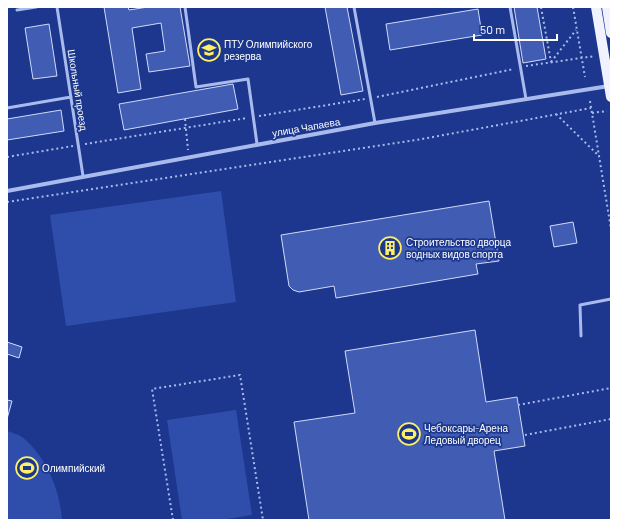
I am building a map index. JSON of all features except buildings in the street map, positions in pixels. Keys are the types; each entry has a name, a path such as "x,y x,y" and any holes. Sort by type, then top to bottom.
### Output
{"main road":[{"path":"596,7 608,27"},
{"path":"607,7 611,97"}],"street":[{"name":"улица Чапаева","path":"7,191 376,122 610,86"}],"lane":[{"path":"18,10 36,7"},
{"name":"Школьный проезд","path":"57,7 83,176"},
{"path":"185,7 196,87 248,79 257,144"},
{"path":"354,7 376,122"},
{"path":"510,7 526,99"},
{"path":"7,108 71,97"},
{"path":"581,336 580,305 611,299"}],"path":[{"path":"541,7 550,62"},
{"path":"573,7 585,77"},
{"path":"550,62 576,29"},
{"path":"7,157 371,98 521,67 598,56"},
{"path":"590,101 611,229"},
{"path":"7,202 422,139 591,108"},
{"path":"592,113 607,111"},
{"path":"556,114 599,156"},
{"path":"185,120 189,156"},
{"path":"173,520 152,389 240,375 263,520"},
{"path":"518,405 611,388"},
{"path":"525,435 611,419"}],"shaded area":[{"path":"221,191 236,302 66,326 50,215"},
{"path":"236,410 252,515 221,520 182,520 167,420"},
{"name":"Олимпийский","path":"7,431 22,437 31,445 45,464 55,486 61,509 62,520 7,520"}],"place":[{"name":"ПТУ Олимпийского резерва","path":"209,50"},
{"name":"Строительство дворца водных видов спорта","path":"390,248"},
{"name":"Чебоксары-Арена Ледовый дворец","path":"409,434"},
{"name":"Олимпийский","path":"27,468"}]}
